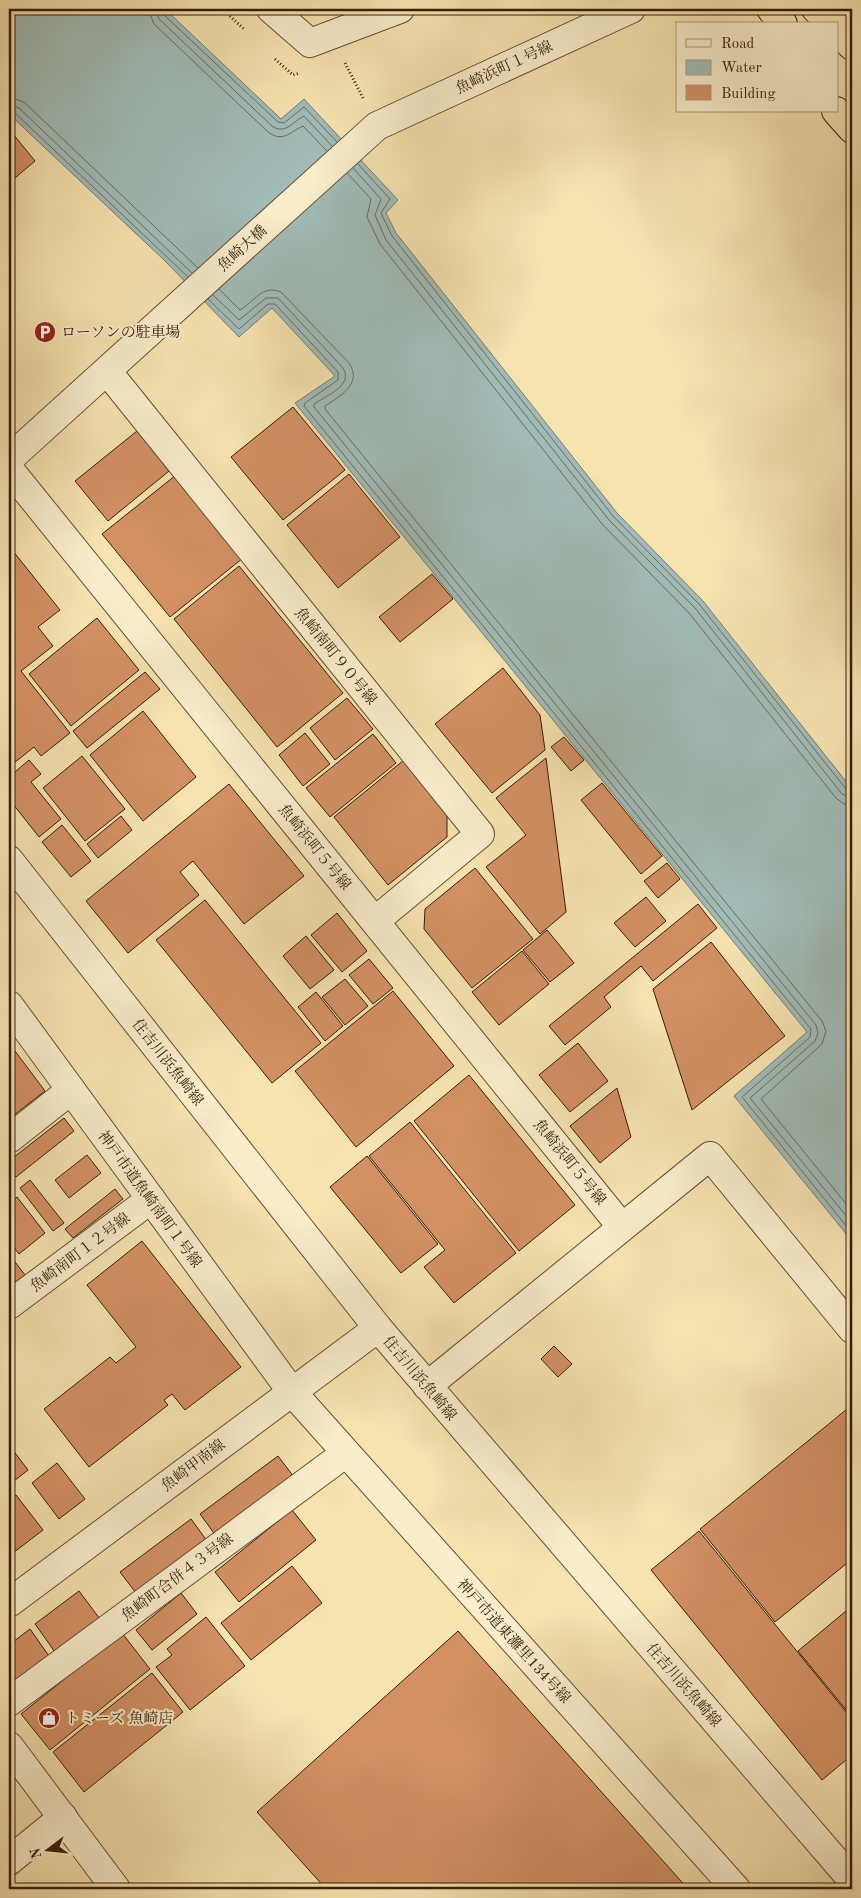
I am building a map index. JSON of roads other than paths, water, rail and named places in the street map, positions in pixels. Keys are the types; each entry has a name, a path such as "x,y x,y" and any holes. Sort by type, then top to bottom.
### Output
{"highway":[{"path":"751,9 761,22"},
{"path":"770,9 781,22"},
{"path":"816,9 828,22"},
{"path":"847,9 852,14"},
{"path":"838,31 852,46"},
{"path":"838,91 852,106"},
{"path":"837,112 852,129"}],"street":[{"path":"271,9 310,43 400,9"},
{"name":"魚崎浜町１号線","path":"377,126 631,9"},
{"name":"魚崎大橋","path":"9,459 377,126"},
{"name":"魚崎南町９０号線","path":"107,371 480,834 375,921"},
{"name":"魚崎浜町５号線","path":"9,469 622,1226"},
{"name":"住吉川浜魚崎線","path":"9,860 378,1328 852,1880"},
{"name":"神戸市道魚崎南町１号線","path":"9,1005 292,1392"},
{"path":"9,1139 71,1090"},
{"path":"427,1386 710,1156 852,1329"},
{"name":"魚崎南町１２号線","path":"9,1305 151,1199"},
{"name":"魚崎甲南線","path":"9,1604 378,1328"},
{"name":"神戸市道東灘里134号線","path":"292,1392 736,1889"},
{"name":"魚崎町合併４３号線","path":"9,1702 346,1453"},
{"path":"9,1746 116,1889"},
{"path":"9,1861 63,1816"}],"water":[{"path":"9,9 165,9 281,119 304,99 398,200 386,213 396,233 617,513 703,601 852,789 852,1241 734,1096 807,1032 295,403 335,376 272,308 239,337 164,260 9,114"}],"place":[{"name":"ローソンの駐車場","path":"45,332"},
{"name":"トミーズ 魚崎店","path":"49,1718"}]}
